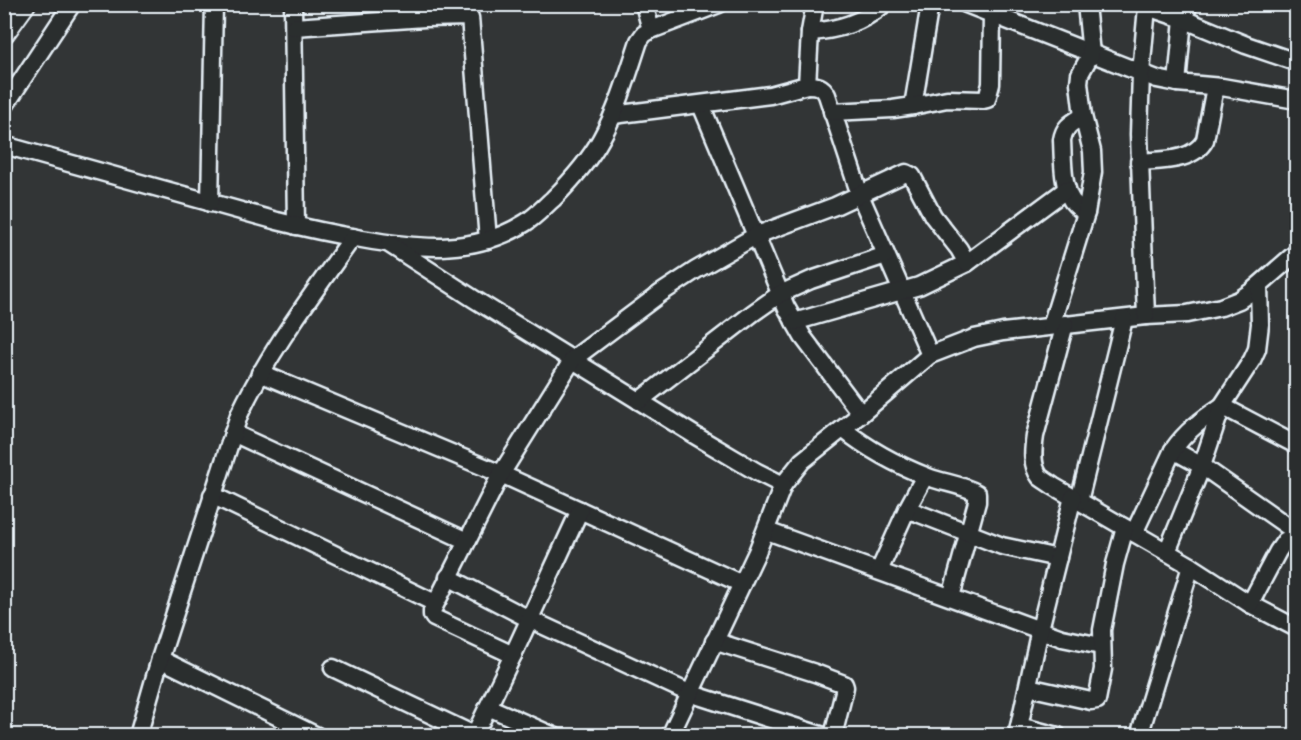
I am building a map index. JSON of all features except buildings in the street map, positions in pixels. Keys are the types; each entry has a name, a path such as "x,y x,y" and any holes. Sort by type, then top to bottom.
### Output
{"main road":[{"path":"4,33 25,4"}],"street":[{"path":"4,107 72,4"},
{"path":"210,203 214,4"},
{"path":"293,4 296,226"},
{"path":"644,4 651,30"},
{"path":"4,145 320,232 389,244 435,248 466,245 505,234 527,222 560,192 587,161 613,116 639,41 644,34 719,4"},
{"path":"807,85 810,32 815,4"},
{"path":"810,32 828,31 853,24 884,4"},
{"path":"913,106 930,4"},
{"path":"966,4 1157,79 1296,100"},
{"path":"1086,4 1091,54 1079,78 1083,117 1091,142 1093,172 1086,213 1058,325 1035,436 1033,449 1036,469 1041,477 1076,499 1251,604 1296,628"},
{"path":"1146,316 1139,162 1143,6 1186,12 1245,45 1296,62"},
{"path":"294,27 425,18 470,11 488,240"},
{"path":"1177,83 1186,12"},
{"path":"832,112 913,106 946,99 987,99 991,84 992,15"},
{"path":"613,116 770,95 807,85 819,86 824,90 860,195 930,356"},
{"path":"1139,162 1175,159 1196,152 1205,140 1215,87"},
{"path":"701,105 780,294 794,322 861,414"},
{"path":"1083,117 1066,127 1062,140 1067,189 1071,200 1086,213"},
{"path":"513,655 434,618 432,611 501,474 573,359 661,293 696,270 757,236 834,207 905,173 912,176 933,216 967,263"},
{"path":"794,322 926,283 967,263 1067,189"},
{"path":"138,735 160,659 239,416 260,373 286,331 353,237"},
{"path":"389,244 696,436 783,485"},
{"path":"669,735 767,531 783,485 802,461 930,356 974,338 1003,332 1146,316 1187,314 1221,307 1239,300 1259,286 1296,254"},
{"path":"639,401 780,294 811,280 886,255"},
{"path":"1167,552 1202,466 1222,406 1257,349 1260,324 1259,286"},
{"path":"1058,735 1018,731 1058,558 1124,319"},
{"path":"260,373 501,474 742,584"},
{"path":"1222,406 1296,445"},
{"path":"1028,687 1096,701 1103,669 1102,630 1115,564 1130,530 1173,450 1189,431 1222,406"},
{"path":"843,429 887,459 926,476 977,493 977,502 951,597"},
{"path":"232,433 467,541"},
{"path":"1173,450 1202,466 1293,535 1251,604"},
{"path":"879,571 907,509 926,476"},
{"path":"212,495 435,603"},
{"path":"907,509 1013,549 1058,558"},
{"path":"333,668 474,735 580,510"},
{"path":"767,531 1062,638 1101,646"},
{"path":"1139,735 1191,566"},
{"path":"448,577 530,619 689,693 824,735"},
{"path":"714,641 844,684 833,735"},
{"path":"160,659 317,735"},
{"path":"488,707 554,735"}]}
